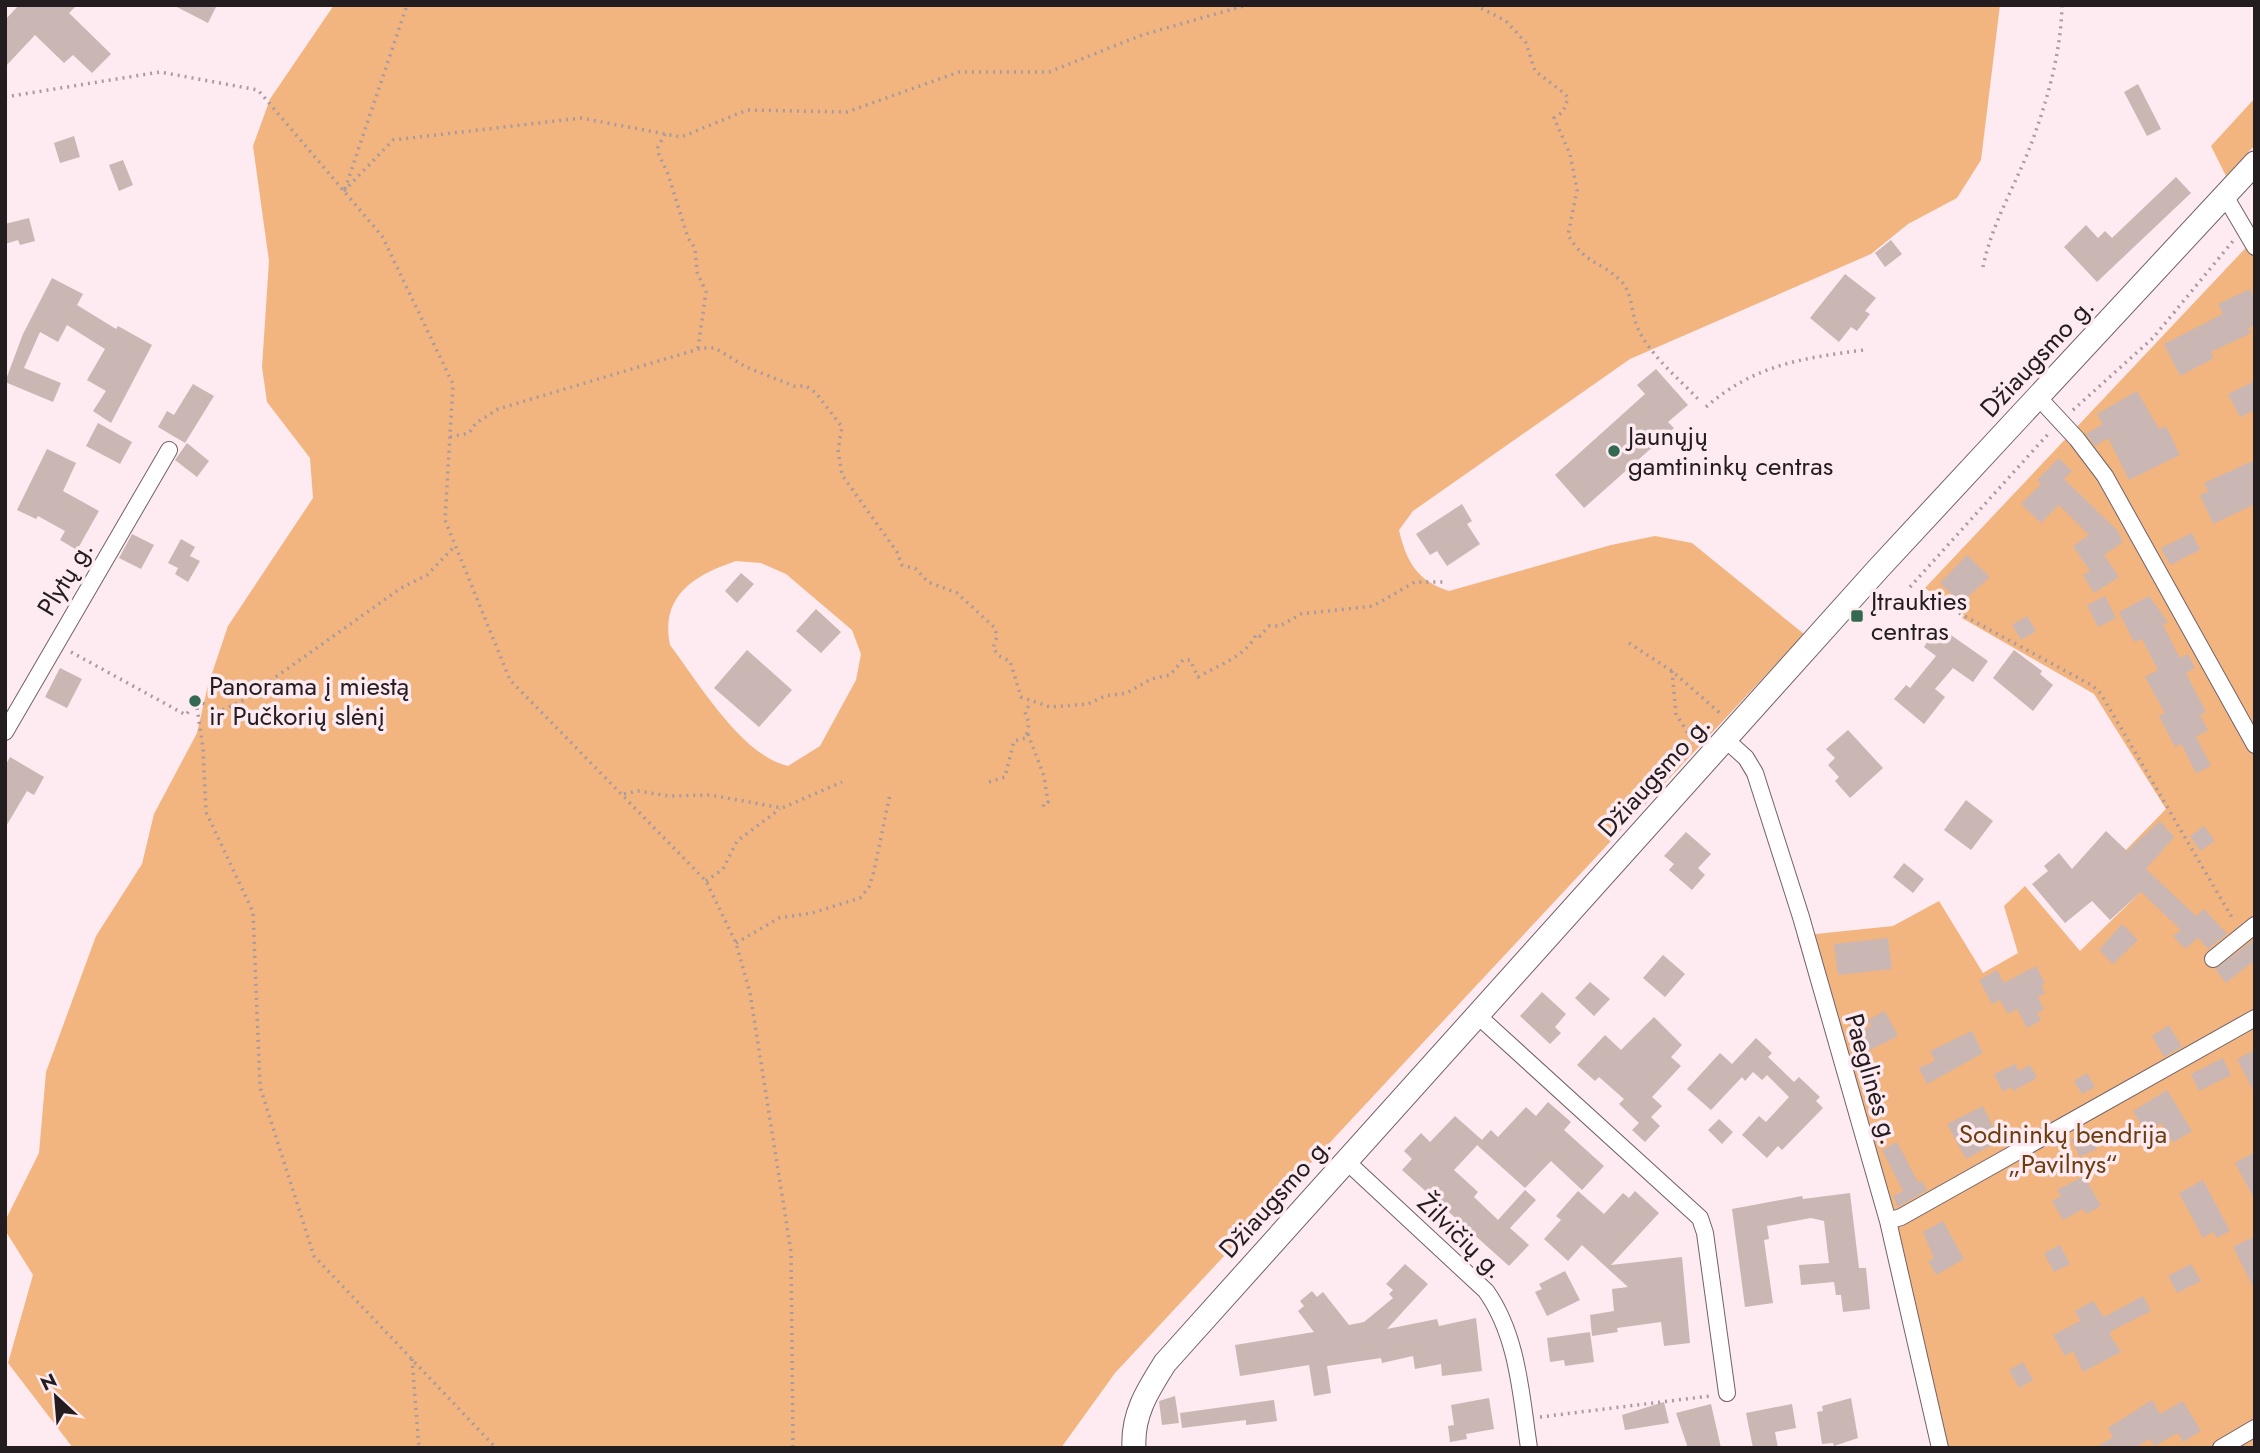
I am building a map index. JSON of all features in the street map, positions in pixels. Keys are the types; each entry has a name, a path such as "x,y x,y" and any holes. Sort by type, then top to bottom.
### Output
{"street":[{"name":"Džiaugsmo g.","path":"1134,1448 1135,1420 1140,1405 1165,1363 1707,758 2255,163"},
{"path":"2225,196 2255,247"},
{"path":"2038,397 2105,476 2255,745"},
{"name":"Plytų g.","path":"5,732 169,450"},
{"name":"Paeglinės g.","path":"1731,732 1755,773 1801,917 1888,1220 1940,1448"},
{"path":"2213,959 2248,930"},
{"path":"1476,1014 1700,1218 1705,1233 1727,1393"},
{"path":"1888,1220 1901,1217 2255,1018"},
{"name":"Žilvičių g.","path":"1345,1160 1492,1298 1506,1325 1513,1352 1529,1448"},
{"path":"2221,1448 2255,1429"}],"path":[{"path":"344,191 407,5"},
{"path":"344,191 393,140 581,118 681,137 747,110 847,112 959,72 1049,72 1142,35 1247,5"},
{"path":"1475,5 1506,21 1526,43 1535,71 1565,94 1567,98 1563,112 1554,118 1570,154 1577,190 1567,235 1580,254 1621,280 1634,309 1637,328 1655,354 1698,399"},
{"path":"1983,267 1996,219 2030,146 2043,107 2058,48 2062,5"},
{"path":"5,97 160,72 258,90 382,236 453,384 445,520 510,680 706,881 736,943 750,993 791,1252 793,1448"},
{"path":"664,134 659,142 659,155 676,195 688,238 695,247 697,272 706,292 698,348"},
{"path":"1910,587 2060,421 2153,338 2244,229"},
{"path":"450,436 469,433 476,424 498,409 698,348 715,348 746,367 794,386 806,386 816,393 842,426 838,450 842,475 897,552 902,565 916,569 928,582 957,593 995,628 997,637 993,648 999,656 1010,661 1021,697 1050,707 1088,704 1105,696 1127,693 1151,679 1170,675 1183,660 1190,660 1198,677 1224,664 1254,640 1256,634 1260,636 1269,626 1280,626 1301,614 1373,607 1415,582 1444,582"},
{"path":"1706,407 1724,391 1769,367 1864,350"},
{"path":"196,701 222,710 242,701 401,588 427,575 455,546"},
{"path":"1959,613 2093,686 2101,694 2248,930"},
{"path":"55,643 186,715 196,701"},
{"path":"1629,643 1672,671 1717,712 1731,732"},
{"path":"1672,671 1676,714 1688,737 1707,758"},
{"path":"196,701 203,748 206,812 253,912 260,1087 314,1256 496,1448"},
{"path":"1031,702 1025,712 1029,723 1028,734 1047,785 1048,802 1044,803 1043,809"},
{"path":"989,782 1005,777 1014,741 1024,740 1028,734"},
{"path":"706,881 723,869 737,841 782,808 842,782"},
{"path":"623,794 638,791 669,796 710,795 782,808"},
{"path":"736,943 779,918 822,911 860,898 869,887 874,871 890,794"},
{"path":"412,1359 419,1448"},
{"path":"1524,1418 1727,1393"}],"green space":[{"path":"334,5 2000,5 1981,160 1957,198 1908,224 1871,254 1630,359 1413,511 1399,530 1405,551 1415,568 1429,582 1449,591 1611,545 1655,536 1692,543 1804,634 1115,1373 1061,1448 73,1448 8,1363 33,1275 5,1230 5,1221 39,1153 46,1072 96,936 142,864 154,814 197,733 208,685 228,626 313,498 310,458 267,402 262,367 269,261 253,146 270,99","holes":["736,561 761,563 786,574 852,630 861,654 856,680 820,746 788,766 754,748 738,733 722,716 670,645 670,613 684,590 707,573"]},
{"path":"2255,98 2255,145 2226,176 2211,146"},
{"name":"Sodininkų bendrija „Pavilnys“","path":"2255,238 2255,1448 1934,1448 1887,1239 1797,936 1893,926 1939,901 1983,973 2018,953 2004,906 2025,886 2080,951 2154,879 2124,852 2166,809 2094,694 1962,618 1964,615 1925,588"}],"building":[{"path":"19,5 77,5 69,13 111,54 92,73 73,55 64,63 35,35 5,67 5,20"},
{"path":"173,5 217,5 208,23"},
{"path":"2138,84 2161,129 2147,136 2124,92"},
{"path":"74,136 80,157 60,163 54,143"},
{"path":"123,160 133,185 119,191 109,165"},
{"path":"2176,177 2191,193 2097,282 2064,247 2086,225 2098,238 2105,231 2112,238"},
{"path":"29,218 35,241 20,245 18,240 5,244 5,224"},
{"path":"1891,240 1902,254 1885,267 1875,253"},
{"path":"1845,274 1876,298 1865,311 1870,314 1857,331 1851,327 1839,342 1810,318"},
{"path":"52,278 83,294 77,305 116,329 118,326 152,345 111,423 93,411 106,391 87,380 105,349 67,325 58,342 40,332 24,368 61,383 53,402 5,382 23,334"},
{"path":"2250,289 2255,300 2255,325 2248,328 2251,333 2211,352 2214,358 2180,376 2164,344 2223,314 2218,304"},
{"name":"Jaunųjų gamtininkų centras","path":"1656,369 1688,405 1668,422 1674,428 1584,508 1555,475 1645,394 1637,385"},
{"path":"2255,381 2255,410 2240,417 2228,394"},
{"path":"193,384 214,396 185,443 158,427 167,411 174,415"},
{"path":"2137,391 2159,429 2166,426 2180,455 2129,480 2108,438 2095,446 2086,434 2103,424 2097,414"},
{"path":"98,423 132,442 120,464 86,446"},
{"path":"187,443 209,461 197,477 175,460"},
{"path":"47,449 76,463 63,491 99,511 77,550 60,540 65,531 38,516 36,519 17,510"},
{"path":"2059,458 2072,471 2064,479 2118,531 2123,542 2104,555 2119,577 2094,593 2083,575 2090,571 2073,546 2089,535 2059,505 2041,523 2021,504 2041,484 2037,480"},
{"path":"2255,460 2255,504 2213,524 2200,495 2208,491 2204,483"},
{"path":"1462,504 1472,521 1467,524 1480,544 1447,566 1437,551 1430,555 1416,534"},
{"path":"2192,533 2200,550 2170,565 2161,548"},
{"path":"132,534 154,545 141,569 119,558"},
{"path":"181,539 195,547 190,556 200,561 188,582 175,574 178,568 168,563"},
{"path":"1967,555 1990,577 1961,603 1940,583"},
{"path":"741,573 754,584 737,603 725,591"},
{"path":"2105,596 2116,618 2098,627 2087,605"},
{"path":"2149,596 2168,622 2163,625 2180,658 2188,654 2195,668 2186,673 2206,712 2200,715 2208,730 2196,737 2211,766 2196,773 2181,744 2175,747 2159,716 2165,713 2145,677 2158,670 2142,639 2134,642 2119,612"},
{"path":"816,609 841,632 821,653 796,631"},
{"path":"2027,616 2036,631 2021,640 2012,625"},
{"path":"1938,626 1988,661 1973,682 1953,668 1935,689 1945,697 1924,724 1894,699 1906,685 1910,688 1936,656 1924,647"},
{"path":"747,650 792,690 759,727 714,688"},
{"path":"2014,650 2042,671 2040,674 2053,685 2033,711 1993,678"},
{"path":"60,668 82,679 67,708 45,697"},
{"path":"1848,730 1883,768 1850,798 1835,781 1839,777 1828,765 1835,758 1826,749"},
{"path":"10,757 44,777 34,795 27,791 5,828 5,766"},
{"path":"1966,800 1993,821 1971,850 1944,830"},
{"path":"2160,821 2174,837 2146,869 2196,916 2204,909 2227,934 2208,949 2198,938 2185,949 2173,936 2181,930 2141,892 2110,920 2092,901 2065,923 2032,884 2048,871 2044,866 2059,853 2072,869 2106,831 2127,851"},
{"path":"2204,826 2215,841 2200,851 2190,836"},
{"path":"1686,832 1711,854 1698,868 1705,875 1692,890 1669,870 1674,864 1664,856"},
{"path":"1904,863 1924,879 1913,893 1893,877"},
{"path":"2122,924 2138,940 2113,964 2099,950"},
{"path":"1888,938 1892,969 1838,975 1834,944"},
{"path":"2255,939 2255,960 2226,983 2215,969"},
{"path":"1663,955 1685,974 1665,997 1643,978"},
{"path":"2036,966 2045,983 2041,986 2045,993 2038,997 2044,1009 2037,1013 2041,1020 2027,1028 2017,1009 2008,1014 2000,1000 1992,1004 1979,980 1997,970 2004,983"},
{"path":"1590,982 1610,999 1594,1016 1575,998"},
{"path":"1542,992 1566,1014 1555,1027 1561,1033 1550,1044 1520,1016"},
{"path":"1885,1011 1898,1036 1862,1054 1852,1035 1871,1026 1868,1020"},
{"path":"1654,1017 1682,1045 1671,1057 1681,1066 1652,1097 1662,1106 1651,1117 1660,1126 1645,1142 1632,1130 1639,1123 1619,1104 1624,1099 1599,1077 1595,1081 1577,1065 1605,1035 1621,1050"},
{"path":"2169,1025 2182,1047 2164,1057 2152,1036"},
{"path":"1972,1031 1983,1053 1927,1084 1919,1068 1935,1061 1930,1051"},
{"path":"1756,1038 1772,1053 1768,1057 1794,1082 1799,1077 1820,1097 1816,1101 1823,1108 1782,1150 1778,1146 1767,1158 1742,1135 1759,1116 1766,1122 1789,1097 1767,1075 1762,1080 1753,1072 1745,1081 1742,1077 1711,1110 1687,1089 1720,1053 1732,1064"},
{"path":"2255,1050 2255,1094 2237,1059"},
{"path":"2223,1058 2231,1075 2199,1091 2191,1074"},
{"path":"2015,1064 2019,1071 2030,1065 2037,1078 2013,1091 2011,1087 2003,1092 1994,1074"},
{"path":"2087,1073 2095,1087 2082,1094 2074,1081"},
{"path":"2167,1090 2192,1131 2173,1143 2161,1123 2146,1133 2133,1111"},
{"path":"1548,1102 1571,1122 1564,1130 1604,1166 1582,1190 1551,1161 1525,1188 1477,1145 1491,1130 1498,1137 1526,1107 1536,1116"},
{"path":"1983,1106 2000,1141 1966,1159 1947,1124"},
{"path":"1455,1116 1482,1140 1454,1170 1478,1192 1474,1197 1498,1220 1525,1190 1536,1200 1510,1228 1529,1245 1509,1266 1402,1170 1412,1159 1404,1151 1421,1133 1430,1142"},
{"path":"1719,1119 1733,1132 1722,1144 1708,1130"},
{"path":"2087,1132 2097,1149 2080,1157 2071,1140"},
{"path":"1897,1142 1918,1182 1922,1181 1927,1190 1898,1207 1893,1196 1903,1191 1882,1150"},
{"path":"2255,1152 2255,1200 2235,1163"},
{"path":"2084,1176 2101,1206 2086,1214 2083,1209 2063,1220 2052,1201 2061,1196 2057,1190"},
{"path":"2203,1180 2230,1231 2217,1238 2213,1232 2203,1238 2179,1193"},
{"path":"1578,1191 1604,1214 1623,1193 1629,1198 1635,1191 1659,1213 1611,1265 1682,1257 1690,1343 1664,1346 1661,1322 1617,1328 1618,1332 1592,1336 1590,1315 1614,1311 1612,1289 1628,1287 1582,1245 1568,1261 1544,1239 1561,1220 1556,1216"},
{"path":"1850,1193 1859,1268 1866,1268 1870,1309 1843,1312 1841,1295 1836,1295 1834,1282 1801,1285 1799,1265 1829,1263 1824,1221 1811,1218 1767,1226 1769,1239 1764,1240 1773,1303 1745,1307 1732,1209 1802,1196 1803,1199"},
{"path":"1943,1221 1964,1259 1936,1275 1928,1261 1934,1258 1923,1232"},
{"path":"2255,1236 2255,1290 2233,1247"},
{"path":"2060,1245 2070,1264 2054,1272 2044,1253"},
{"path":"1405,1264 1428,1284 1387,1329 1437,1319 1439,1326 1476,1318 1482,1371 1442,1376 1441,1364 1415,1369 1413,1356 1382,1363 1381,1358 1327,1366 1331,1393 1314,1396 1309,1365 1240,1376 1235,1345 1314,1332 1298,1311 1304,1306 1300,1301 1312,1291 1317,1297 1323,1292 1349,1325 1364,1322 1393,1298 1389,1294 1393,1290 1386,1284"},
{"path":"2191,1264 2201,1281 2177,1293 2168,1276"},
{"path":"1565,1271 1580,1300 1547,1316 1535,1292 1542,1289 1539,1284"},
{"path":"2143,1296 2151,1311 2111,1331 2110,1335 2121,1352 2083,1372 2073,1351 2065,1356 2053,1335 2080,1321 2075,1311 2093,1301 2104,1317"},
{"path":"1590,1332 1594,1362 1565,1366 1564,1360 1550,1362 1547,1338"},
{"path":"2023,1362 2033,1380 2019,1388 2009,1370"},
{"path":"1175,1396 1179,1423 1162,1425 1159,1401"},
{"path":"1489,1398 1494,1429 1466,1434 1467,1439 1450,1442 1448,1426 1454,1425 1451,1405"},
{"path":"1851,1398 1858,1438 1834,1446 1833,1443 1822,1444 1817,1412 1823,1411 1822,1406"},
{"path":"1274,1400 1277,1421 1246,1425 1246,1420 1182,1428 1180,1413"},
{"path":"2152,1400 2160,1414 2183,1401 2201,1431 2183,1442 2178,1433 2154,1446 2150,1439 2134,1448 2095,1448 2113,1437 2108,1428"},
{"path":"1664,1402 1669,1423 1625,1430 1622,1415"},
{"path":"1711,1404 1721,1448 1688,1448 1676,1413"},
{"path":"1792,1404 1796,1428 1775,1432 1778,1448 1753,1448 1746,1413"}],"place":[{"name":"Jaunųjų gamtininkų centras","path":"1614,451"},
{"name":"Įtraukties centras","path":"1857,616"},
{"name":"Panorama į miestą ir Pučkorių slėnį","path":"195,701"}]}
